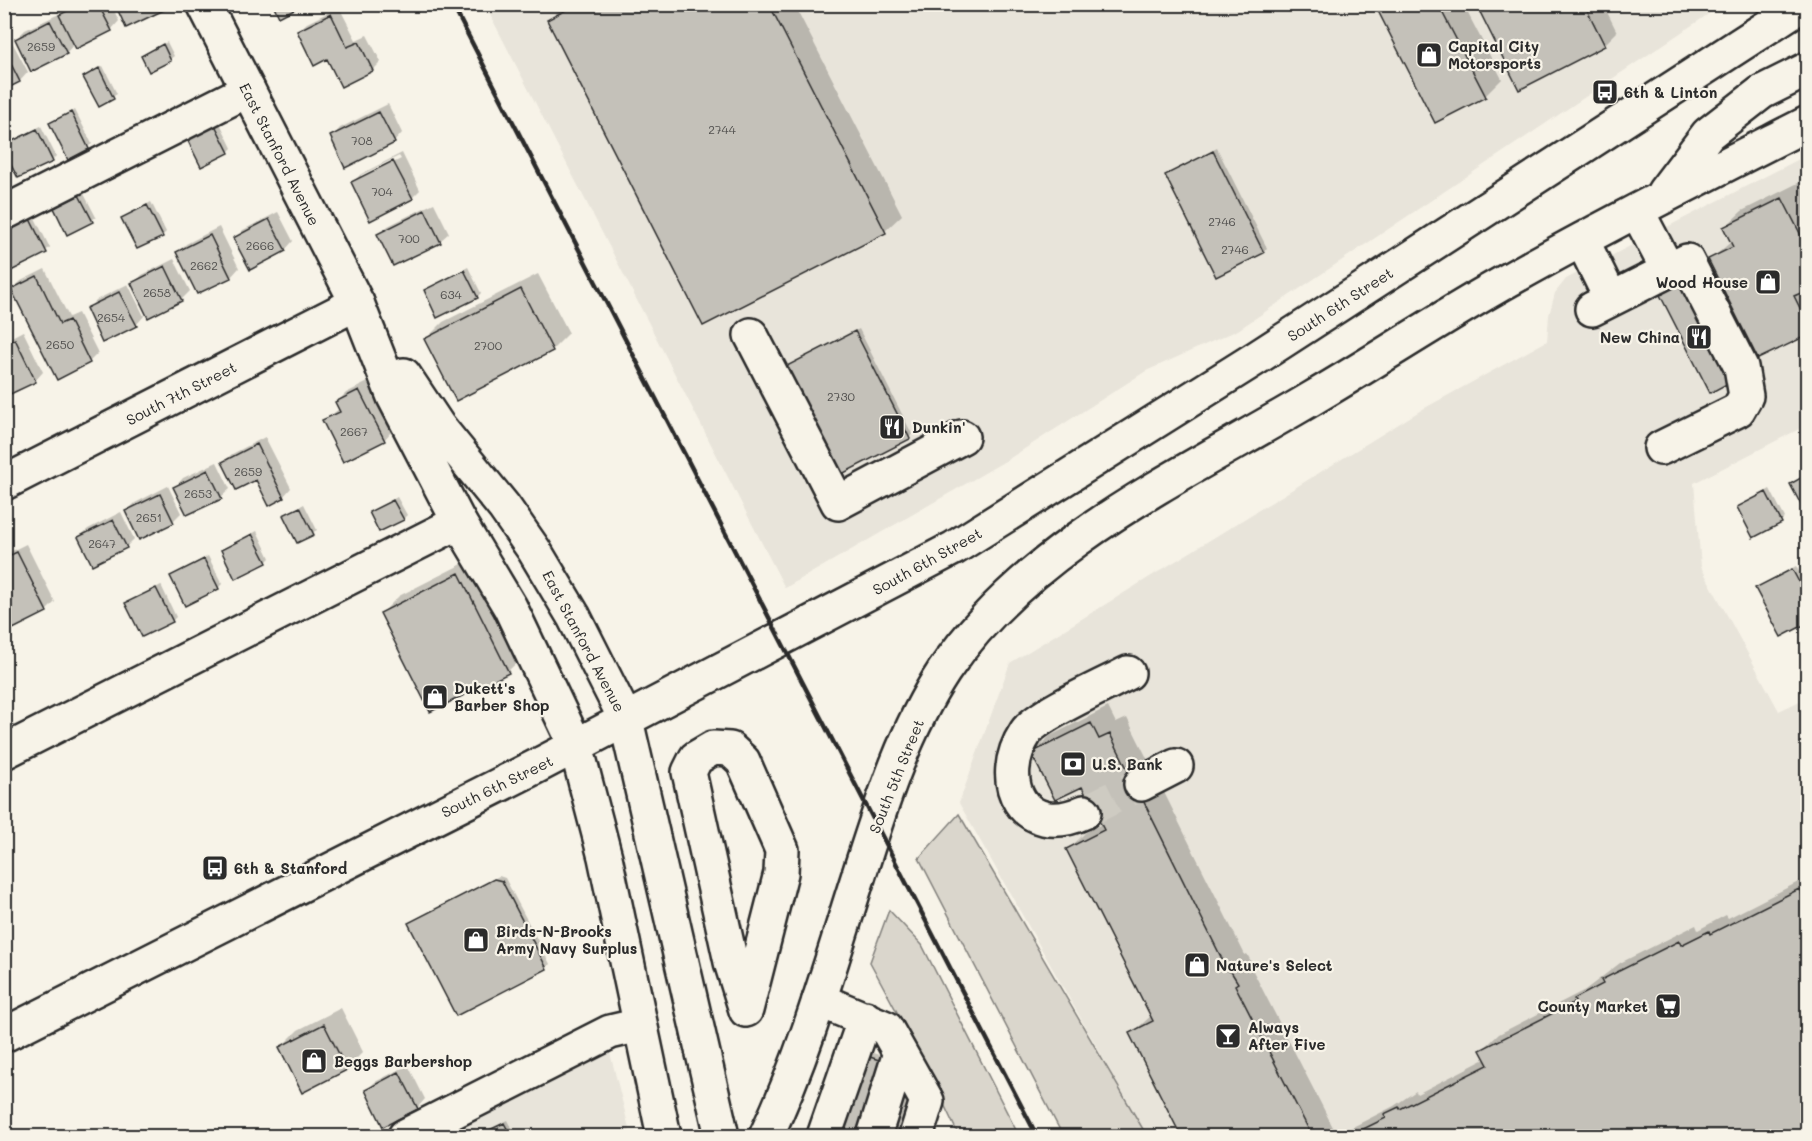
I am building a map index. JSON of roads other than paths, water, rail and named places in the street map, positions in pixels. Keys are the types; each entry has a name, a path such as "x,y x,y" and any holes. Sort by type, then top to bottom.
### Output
{"main road":[{"name":"East Stanford Avenue","path":"204,4 357,303 394,397 459,522 510,607 576,746 605,857 664,1137"},
{"name":"South 6th Street","path":"4,1035 576,746 954,548 1258,357 1799,6"},
{"path":"1647,206 1708,134 1762,92 1808,69"},
{"path":"4,213 248,90"},
{"path":"1677,266 1602,304 1582,240 1808,123"},
{"path":"1647,206 1677,266 1741,367 1746,396 1738,410 1661,448"},
{"name":"South 5th Street","path":"766,1137 807,1038 885,795 911,732 944,672 987,617 1034,574 1102,524 1206,459 1310,400 1481,296 1582,240"},
{"name":"East Stanford Avenue","path":"357,303 438,426 504,507 534,550 574,616 626,720 722,1137"},
{"name":"South 7th Street","path":"4,483 357,303"},
{"path":"751,335 838,503 962,436"},
{"path":"4,752 459,522"},
{"path":"1084,812 1067,820 1045,820 1026,810 1017,800 1012,784 1014,757 1026,731 1046,717 1128,673"},
{"path":"713,748 730,749 743,761 782,849 776,892 746,1010 731,962 689,772 696,758 713,748"},
{"path":"1141,784 1176,766"},
{"path":"819,1000 886,1028 927,1101 916,1137"},
{"path":"824,1137 865,1018"},
{"path":"405,1137 610,1032 640,1024"},
{"path":"874,1137 900,1053"},
{"path":"450,1137 504,1108 509,1083"}],"tunnel":[{"path":"1084,812 1141,784"}],"railway":[{"path":"452,4 1037,1136"}],"place":[{"name":"Capital City Motorsports","path":"1429,55"},
{"name":"6th & Linton","path":"1605,92"},
{"name":"Wood House","path":"1768,282"},
{"name":"New China","path":"1699,337"},
{"name":"Dunkin'","path":"892,427"},
{"name":"Dukett's Barber Shop","path":"435,697"},
{"name":"U.S. Bank","path":"1073,764"},
{"name":"6th & Stanford","path":"215,868"},
{"name":"Birds-N-Brooks Army Navy Surplus","path":"476,940"},
{"name":"Nature's Select","path":"1197,965"},
{"name":"County Market","path":"1668,1006"},
{"name":"Always After Five","path":"1228,1036"},
{"name":"Beggs Barbershop","path":"314,1061"}]}
